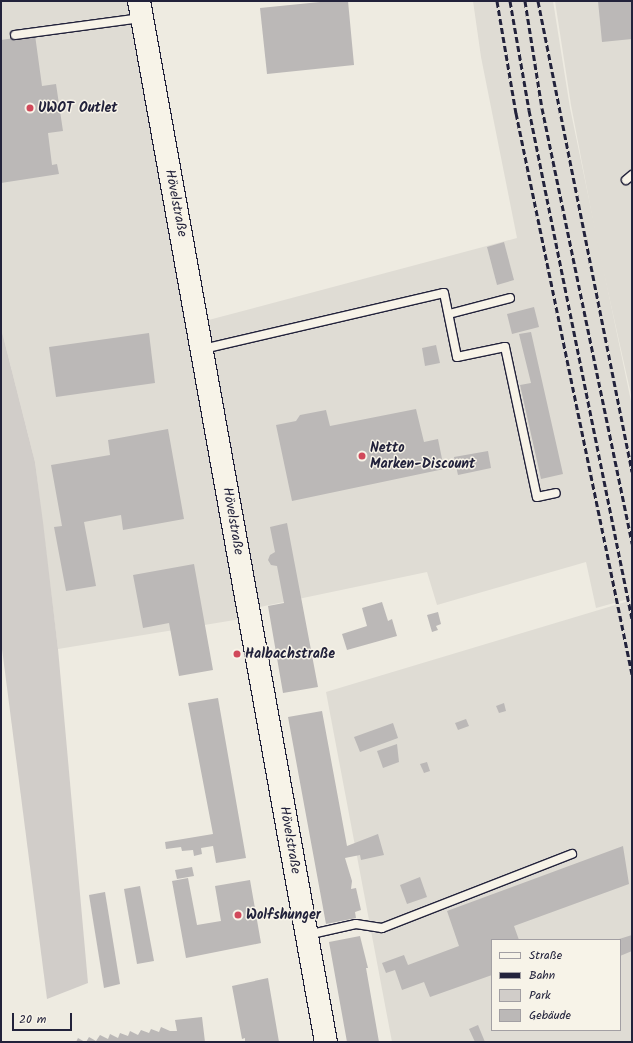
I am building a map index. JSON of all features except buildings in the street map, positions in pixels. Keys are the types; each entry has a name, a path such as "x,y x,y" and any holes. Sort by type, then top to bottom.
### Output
{"main road":[{"name":"Hövelstraße","path":"141,9 326,1042"}],"lane":[{"path":"15,35 141,9"},
{"path":"203,349 444,293 457,357 505,347 537,497 556,493"},
{"path":"448,314 510,298"},
{"path":"306,935 356,924 382,928 572,854"}],"shaded area":[{"path":"1,1 137,1 247,618 58,649 35,462 1,328"},
{"path":"473,1 553,1 570,108 632,406 632,598 596,608 586,562 437,605 427,572 251,609 201,322 517,238 481,57"},
{"path":"555,1 632,1 632,399 598,247 571,105"},
{"path":"632,600 632,1042 392,1042 326,692"}],"green space":[{"path":"1,328 35,462 43,522 58,649 88,983 47,999 1,641"}],"railway":[{"path":"497,1 516,113 632,674"},
{"path":"510,1 529,110 632,619"},
{"path":"525,1 542,108 632,544"},
{"path":"538,1 632,472"}],"place":[{"name":"UWOT Outlet","path":"30,108"},
{"name":"Netto Marken-Discount","path":"362,456"},
{"name":"Halbachstraße","path":"237,654"},
{"name":"Wolfshunger","path":"238,915"}]}
